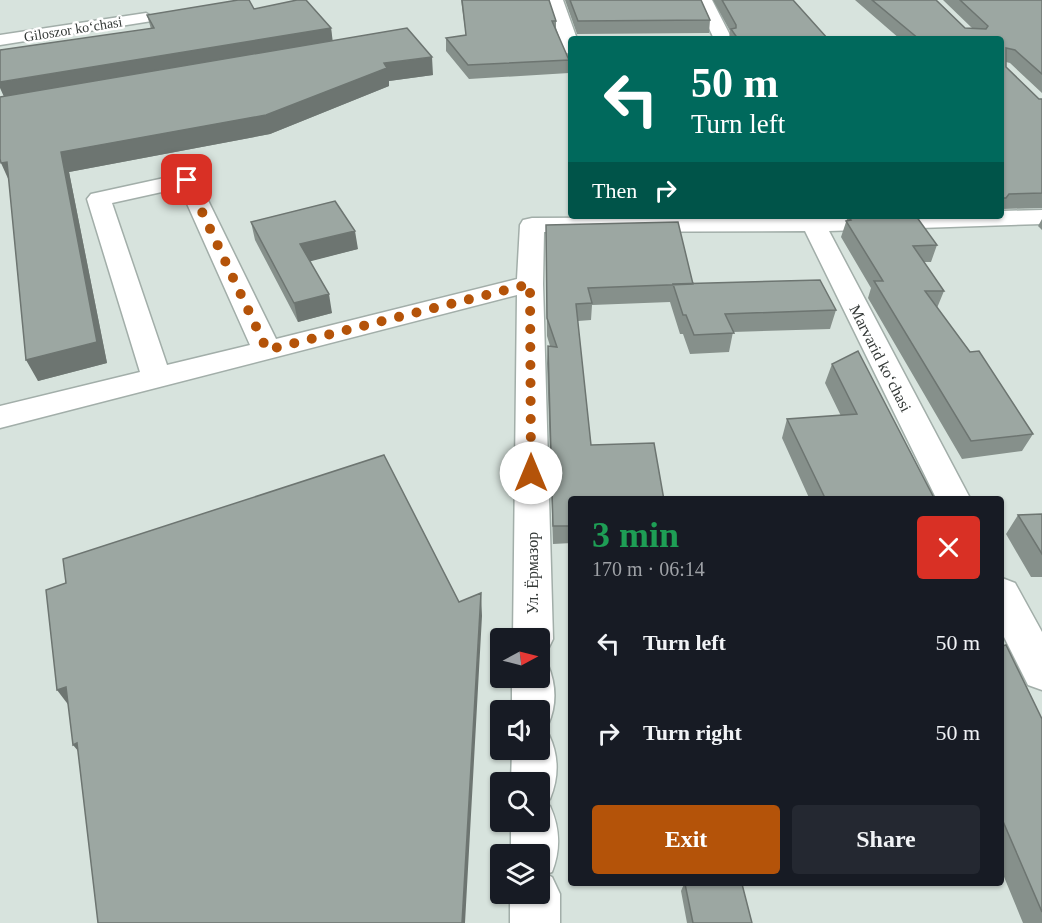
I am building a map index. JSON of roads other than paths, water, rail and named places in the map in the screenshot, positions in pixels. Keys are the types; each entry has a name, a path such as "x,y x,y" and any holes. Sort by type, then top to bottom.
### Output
{"street":[{"path":"555,0 568,37"},
{"path":"704,0 722,36"},
{"name":"Giloszor koʻchasi","path":"0,40 146,18"},
{"path":"156,377 99,199 187,180 267,350"},
{"name":"Ул. Ёрмазор","path":"1004,217 1042,217"},
{"name":"Ул. Ёрмазор","path":"533,628 530,284 532,225 888,219"},
{"name":"Marvarid koʻchasi","path":"811,220 952,496"},
{"path":"0,417 530,284"},
{"path":"1004,598 1042,672"},
{"path":"535,904 535,923"}]}
